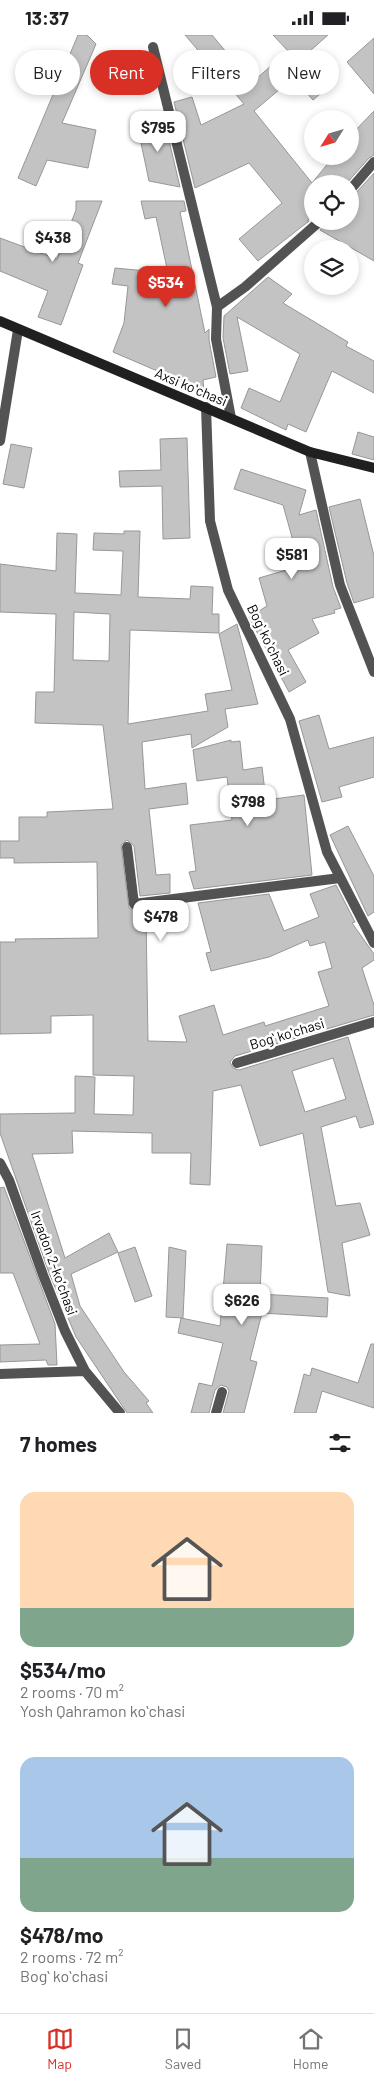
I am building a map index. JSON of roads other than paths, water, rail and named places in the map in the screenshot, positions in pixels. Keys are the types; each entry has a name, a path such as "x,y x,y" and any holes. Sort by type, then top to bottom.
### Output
{"street":[{"path":"152,47 217,307 216,339 231,419"},
{"path":"359,180 374,162"},
{"path":"217,307 245,287 310,230"},
{"name":"Axsi koʻchasi","path":"0,321 310,452 374,468"},
{"path":"0,441 18,330"},
{"name":"Bogʻ koʻchasi","path":"206,407 210,521 228,590 290,719 327,852 374,943"},
{"path":"310,452 340,585 374,672"},
{"path":"127,847 134,904 340,879"},
{"name":"Bogʻ koʻchasi","path":"237,1063 374,1022"},
{"name":"Irvadon 2-koʼchasi","path":"0,1163 9,1180 65,1331 85,1371 120,1413"},
{"path":"0,1374 85,1371"},
{"path":"216,1413 222,1392"}]}
